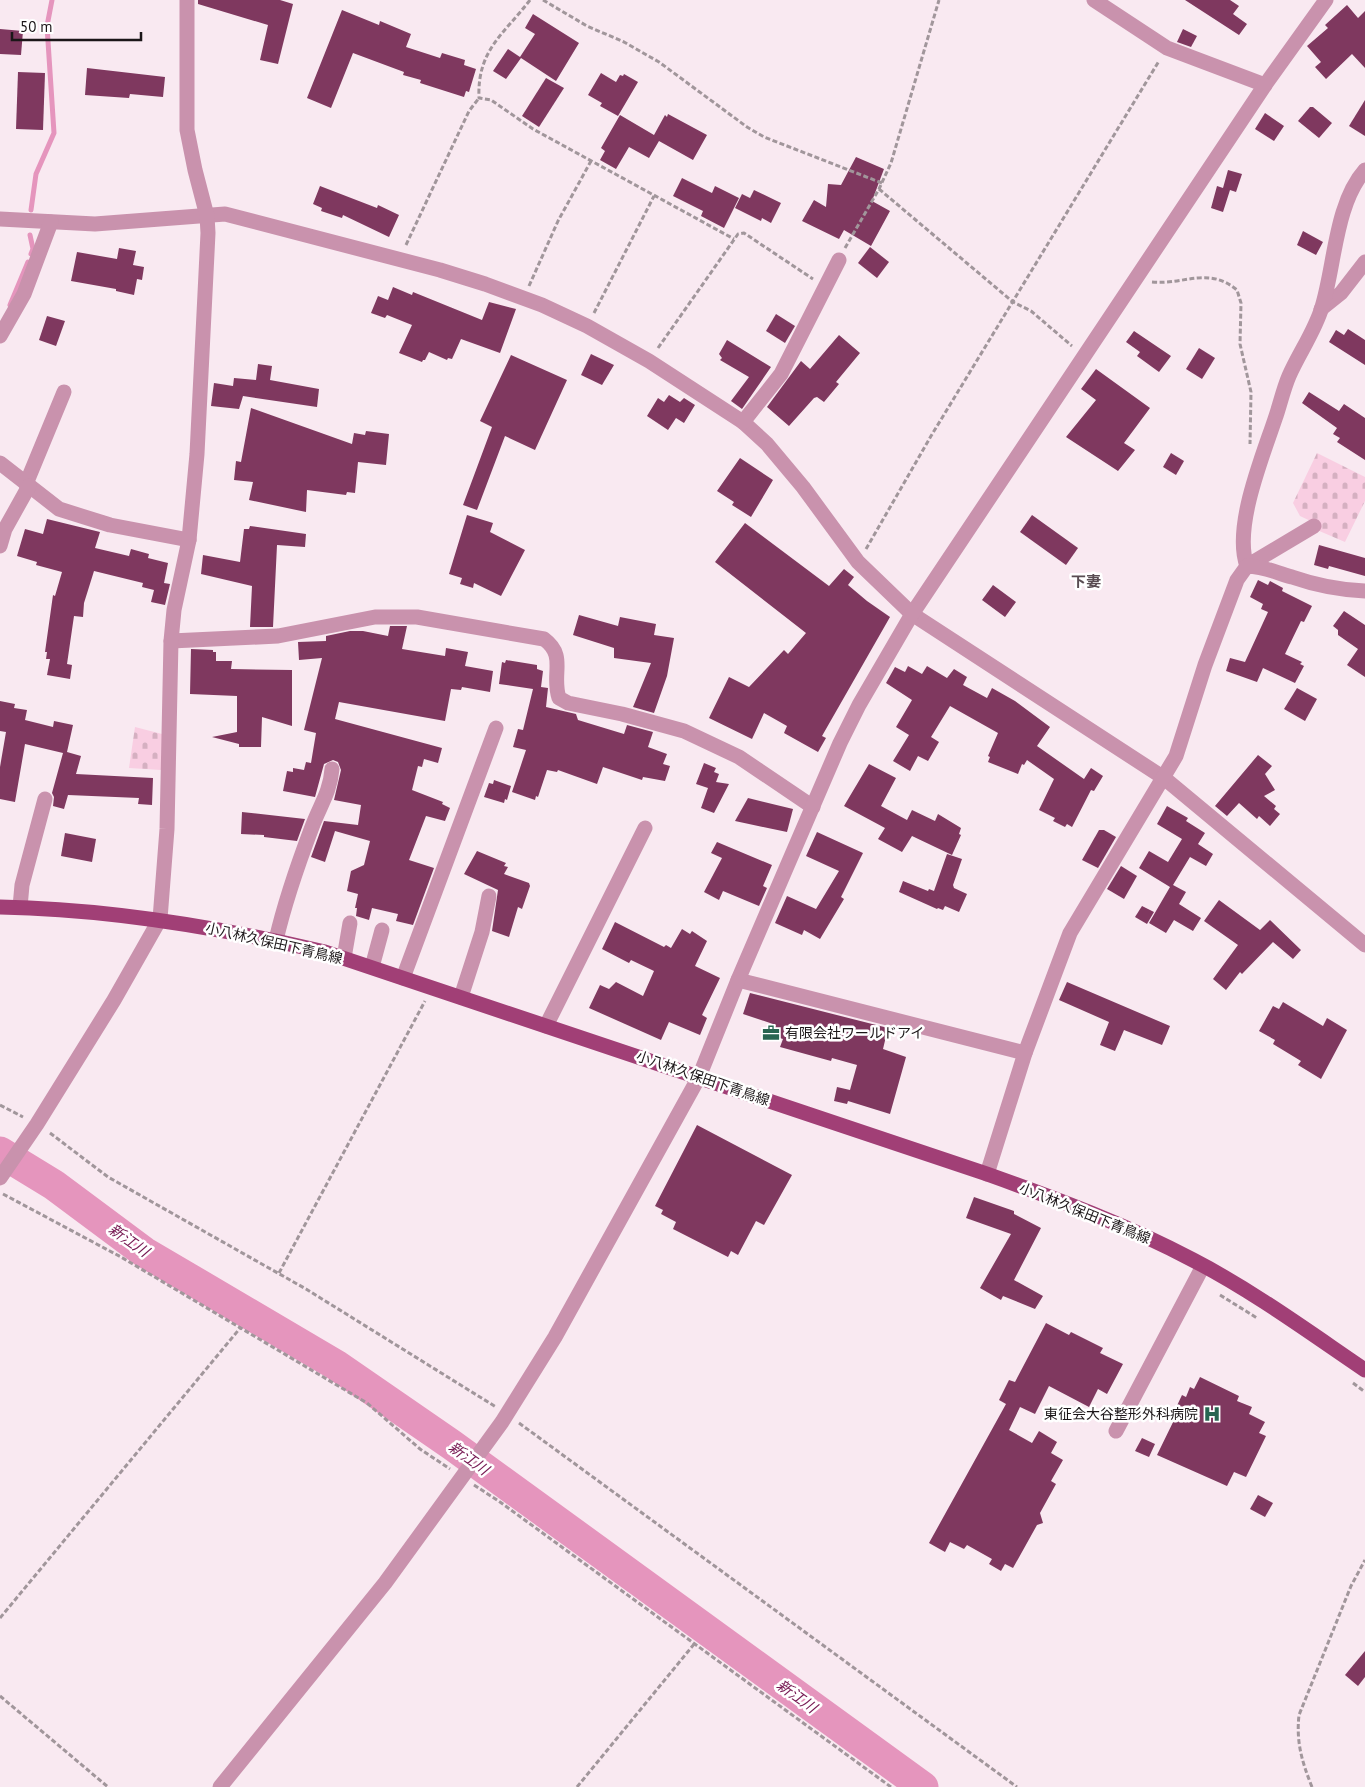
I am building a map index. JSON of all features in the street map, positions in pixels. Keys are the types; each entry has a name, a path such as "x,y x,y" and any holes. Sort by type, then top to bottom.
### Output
{"main road":[{"name":"小八林久保田下青鳥線","path":"0,906 62,909 160,919 276,940 344,958 987,1174 1066,1202 1131,1230 1204,1266 1249,1293 1365,1370"}],"street":[{"path":"0,1178 37,1124 114,1000 160,919 167,829 171,641 174,610 189,540 197,454 207,216 187,130 188,0"},
{"path":"1094,0 1167,48 1265,85"},
{"path":"220,1787 385,1583 505,1418 555,1337 699,1078 738,980 859,705 912,614 1265,85 1326,0"},
{"path":"1247,566 1242,554 1247,508 1259,467 1288,378 1322,308 1345,206 1365,170"},
{"path":"0,219 96,224 225,214 440,270 524,297 587,326 649,361 743,422 767,444 803,487 839,539 859,562 912,614 1164,778 1365,945"},
{"path":"0,336 24,294 51,222"},
{"path":"743,422 781,374 838,260"},
{"path":"1322,308 1341,293 1365,262"},
{"path":"0,546 5,529 27,485 64,392"},
{"path":"0,463 59,509 110,525 189,540"},
{"path":"987,1174 1025,1053 1070,933 1176,756 1205,665 1237,580 1247,566 1314,526"},
{"path":"1247,566 1265,567 1292,577 1330,587 1365,590"},
{"path":"171,641 278,636 384,617 417,617 544,639 553,646 558,663 556,686 559,698 568,702 684,731 739,757 813,807"},
{"path":"403,978 496,728"},
{"path":"276,940 298,864 317,814 328,794 332,769"},
{"path":"20,907 22,886 45,799"},
{"path":"546,1026 644,828"},
{"path":"461,997 482,932 489,896"},
{"path":"344,958 350,923"},
{"path":"372,968 382,930"},
{"path":"738,980 1025,1053"},
{"path":"1116,1431 1204,1266"}],"path":[{"path":"399,259 478,98 481,66 487,54 530,0"},
{"path":"543,0 587,26 624,42 659,62 747,127 764,137 882,183"},
{"path":"838,260 882,183 891,163 939,0"},
{"path":"859,562 904,481 1167,48"},
{"path":"478,98 491,100 534,129 734,239"},
{"path":"524,297 558,221 591,161"},
{"path":"879,188 1013,302 1031,311 1084,356"},
{"path":"587,326 654,196"},
{"path":"649,361 738,234 744,233 825,287"},
{"path":"1136,281 1164,283 1204,276 1219,278 1237,290 1241,303 1240,344 1251,392 1249,440 1259,467"},
{"path":"279,1273 432,988"},
{"path":"0,1105 37,1124 108,1177 279,1273 505,1418 1017,1787"},
{"path":"1196,1280 1263,1322"},
{"path":"0,1618 242,1327"},
{"path":"1350,1381 1365,1392"},
{"path":"1312,1787 1301,1758 1296,1734 1299,1715 1351,1586 1365,1560"},
{"path":"577,1787 695,1643"},
{"path":"0,1696 108,1787"}],"green space":[{"path":"1317,453 1365,477 1365,501 1345,542 1317,530 1319,525 1300,516 1293,503"},
{"path":"135,727 162,734 161,770 129,768"}],"building":[{"path":"198,0 280,0 293,4 278,64 260,60 268,25 198,4"},
{"path":"1185,0 1230,0 1239,6 1233,14 1247,24 1239,35"},
{"path":"1347,5 1358,18 1365,11 1365,68 1352,54 1326,79 1315,67 1321,62 1307,46 1328,28 1325,25"},
{"path":"342,10 379,25 380,21 411,34 406,47 440,58 442,53 465,60 464,65 476,69 469,92 466,91 464,97 420,83 421,80 403,75 404,72 353,53 331,108 307,98"},
{"path":"533,14 579,43 556,81 521,58 506,79 493,71 508,49 520,57 535,34 525,28"},
{"path":"0,29 23,31 21,55 0,54"},
{"path":"1183,29 1197,36 1191,47 1177,42"},
{"path":"87,68 165,77 163,97 130,94 129,98 85,95"},
{"path":"18,72 45,73 43,130 16,129"},
{"path":"601,73 616,82 620,75 623,76 624,74 638,82 618,116 600,106 602,103 588,95"},
{"path":"546,78 564,88 539,127 522,116"},
{"path":"1365,100 1365,136 1349,126"},
{"path":"1310,107 1313,107 1332,123 1319,138 1298,121"},
{"path":"1265,113 1284,126 1274,141 1255,129"},
{"path":"668,114 707,135 693,160 659,141 649,158 629,147 616,169 600,160 605,151 601,148 620,115 654,135 665,115 667,117"},
{"path":"856,157 884,169 872,201 890,211 871,246 844,230 839,239 802,221 814,200 826,207 828,184 841,185"},
{"path":"1228,170 1242,174 1236,192 1230,190 1223,212 1211,208 1217,186 1223,188"},
{"path":"682,178 712,193 715,186 739,198 724,228 701,216 703,211 673,196"},
{"path":"320,186 377,208 378,205 399,215 389,237 343,215 342,218 321,211 322,208 313,204"},
{"path":"754,190 781,203 771,223 762,218 761,221 735,208 742,194 750,198"},
{"path":"1303,231 1323,242 1316,255 1297,245"},
{"path":"870,247 889,262 877,278 858,263"},
{"path":"119,248 136,251 133,265 144,267 142,280 137,279 134,295 116,291 116,289 71,281 77,252 117,259"},
{"path":"393,287 412,295 413,292 482,320 489,302 516,309 500,353 461,339 452,359 448,358 447,360 429,352 422,362 399,353 412,325 387,315 385,318 371,313 378,296 388,300"},
{"path":"776,314 795,326 785,343 766,331"},
{"path":"47,316 65,321 56,346 39,340"},
{"path":"1348,329 1365,340 1365,365 1329,342 1336,330 1344,335"},
{"path":"1134,331 1171,356 1159,372 1137,356 1140,352 1126,342"},
{"path":"839,335 860,353 836,382 839,384 824,402 817,397 814,398 789,426 767,407 801,361 810,369"},
{"path":"727,340 771,367 742,409 731,401 749,377 720,360 722,358 719,354"},
{"path":"1199,348 1215,358 1202,379 1186,369"},
{"path":"591,354 614,365 602,385 581,375"},
{"path":"511,355 567,380 535,450 505,436 477,510 463,505 492,427 480,421"},
{"path":"258,364 272,366 270,380 319,389 317,407 243,396 239,409 211,406 214,383 233,386 234,378 256,380"},
{"path":"1096,369 1150,408 1124,443 1135,450 1118,471 1066,437 1096,400 1081,389"},
{"path":"1309,392 1339,411 1344,404 1365,418 1365,460 1337,442 1340,438 1333,434 1337,428 1302,403"},
{"path":"669,395 680,402 684,398 695,405 684,423 676,418 668,430 647,416 658,398 664,402"},
{"path":"251,408 352,444 354,433 365,435 366,431 389,434 386,465 358,462 355,493 347,492 346,495 307,490 306,512 249,500 253,482 234,480 236,461 241,462"},
{"path":"1171,453 1184,461 1176,475 1163,467"},
{"path":"740,458 773,480 751,517 732,505 734,502 717,491"},
{"path":"467,515 493,523 490,532 525,550 501,596 474,583 473,588 460,584 462,578 449,574"},
{"path":"1032,515 1078,548 1066,565 1020,532"},
{"path":"47,519 100,532 95,548 129,556 131,549 149,554 148,558 168,563 164,583 170,584 165,605 151,602 154,590 142,587 143,583 94,571 84,603 83,617 74,616 67,664 72,665 70,679 47,675 50,659 46,659 47,652 45,652 53,595 55,596 62,572 36,565 37,562 17,556 25,529 43,534"},
{"path":"745,523 829,586 844,569 854,577 848,585 890,617 822,736 826,738 818,752 784,733 787,726 764,713 752,739 709,718 729,677 749,687 784,650 788,654 806,633 715,562"},
{"path":"250,526 306,534 305,547 277,545 273,627 250,627 252,586 201,574 203,555 240,562 244,529 249,529"},
{"path":"1319,545 1365,558 1365,576 1329,566 1328,569 1314,565"},
{"path":"1258,580 1268,585 1270,581 1283,588 1282,591 1312,606 1304,622 1301,621 1285,654 1302,662 1300,664 1304,666 1295,683 1263,668 1257,682 1226,671 1230,658 1245,662 1268,612 1261,609 1263,604 1250,597"},
{"path":"993,585 1016,602 1005,617 982,600"},
{"path":"1344,611 1365,625 1365,677 1347,665 1358,649 1338,635 1338,630 1333,626"},
{"path":"579,615 618,626 620,617 656,624 654,635 674,638 667,676 654,713 633,707 651,663 614,658 614,648 573,635"},
{"path":"390,626 407,626 402,649 445,656 446,648 468,652 465,666 493,671 490,692 462,687 461,690 451,689 445,721 339,702 335,719 442,748 438,763 424,759 422,767 418,766 412,790 443,802 442,804 450,808 445,821 426,816 409,860 434,868 413,925 396,921 398,914 372,908 369,920 356,916 357,908 355,908 358,894 347,891 351,871 364,865 370,841 335,831 325,862 311,857 324,821 358,825 361,805 334,800 341,770 338,762 333,760 324,764 315,797 283,791 287,771 293,772 293,768 304,770 306,762 311,763 316,733 304,730 322,658 299,660 298,642 326,641 326,636 350,631 363,631 388,636"},
{"path":"191,649 213,650 213,652 216,652 216,661 232,661 231,669 292,670 292,726 262,717 261,747 239,747 239,744 212,737 237,732 237,696 190,694"},
{"path":"506,660 537,665 537,669 543,671 541,687 548,688 546,707 576,714 578,720 624,734 627,725 653,732 648,747 667,754 663,764 670,766 665,781 643,777 642,780 603,767 597,784 558,770 557,772 547,770 538,797 536,796 535,800 512,792 526,750 513,747 518,729 523,730 533,689 499,684 502,662 505,663"},
{"path":"908,666 922,674 927,666 947,678 954,669 967,677 963,685 987,698 992,688 1015,701 1050,727 1037,746 1084,779 1091,768 1103,776 1094,791 1091,790 1072,827 1067,824 1065,827 1053,821 1055,818 1039,810 1054,779 1027,760 1024,765 1022,764 1018,774 988,762 990,757 988,756 998,733 950,706 931,737 939,742 928,761 918,756 910,771 893,761 909,735 896,727 912,700 886,683 895,667 905,672"},
{"path":"1297,688 1317,699 1305,721 1284,709"},
{"path":"0,701 15,704 14,708 27,710 25,720 53,727 54,721 73,725 67,752 81,756 76,774 153,778 152,805 138,804 139,798 68,795 64,809 53,806 54,797 52,793 63,753 25,744 15,802 0,799 0,767 6,732 0,731"},
{"path":"1258,755 1272,766 1265,774 1275,790 1264,796 1276,806 1274,809 1280,814 1270,826 1259,816 1257,819 1239,803 1227,816 1215,806"},
{"path":"704,763 716,768 714,772 719,774 716,782 729,784 714,813 701,808 708,788 696,784"},
{"path":"869,764 896,778 881,806 907,820 912,810 935,821 938,814 961,828 959,834 961,835 952,855 912,836 902,852 878,839 885,828 844,806"},
{"path":"494,780 511,786 507,800 505,799 504,803 484,797 489,783 493,784"},
{"path":"748,798 793,809 787,832 735,821"},
{"path":"1167,806 1188,818 1186,821 1205,833 1198,844 1213,854 1206,866 1190,857 1173,885 1186,892 1179,904 1201,918 1193,931 1174,920 1166,933 1149,923 1170,887 1139,868 1149,851 1168,862 1182,839 1157,824"},
{"path":"242,812 305,819 297,841 264,837 264,835 241,834"},
{"path":"1099,830 1104,830 1116,837 1098,868 1082,860"},
{"path":"817,832 863,853 841,897 844,899 820,939 804,930 802,935 775,923 787,896 816,909 839,871 806,856"},
{"path":"65,833 96,839 92,862 61,856"},
{"path":"717,842 772,865 763,886 767,888 759,906 723,891 719,900 704,892 722,858 711,853"},
{"path":"477,851 506,863 504,866 508,867 504,874 529,883 530,886 522,909 518,907 509,937 492,931 498,890 464,874"},
{"path":"947,854 962,859 953,885 954,888 967,894 959,912 945,906 943,910 937,909 899,892 903,881 928,891 929,889 934,891"},
{"path":"1121,866 1137,876 1124,899 1107,889"},
{"path":"1219,900 1260,930 1270,920 1301,950 1293,959 1273,942 1242,974 1240,972 1226,990 1213,979 1238,945 1204,921"},
{"path":"1142,906 1154,912 1147,924 1135,917"},
{"path":"615,922 664,947 666,945 671,948 682,929 690,934 692,931 707,941 695,966 720,978 702,1015 707,1018 700,1035 669,1022 661,1040 589,1008 600,985 609,989 616,982 643,996 654,971 631,960 629,963 602,949"},
{"path":"1067,982 1170,1026 1162,1045 1124,1030 1115,1051 1100,1045 1109,1022 1059,1000"},
{"path":"750,993 888,1028 883,1049 906,1057 890,1114 848,1101 847,1104 834,1101 837,1087 850,1090 857,1065 832,1058 831,1061 780,1047 783,1039 773,1036 776,1025 743,1014"},
{"path":"1283,1002 1323,1026 1327,1018 1347,1030 1321,1079 1298,1065 1301,1061 1273,1044 1275,1040 1259,1031 1273,1006 1279,1009"},
{"path":"697,1125 792,1175 764,1225 756,1221 738,1255 731,1251 728,1257 673,1229 676,1222 661,1214 663,1210 655,1206"},
{"path":"974,1197 1014,1211 1014,1214 1041,1228 1014,1280 1043,1296 1035,1309 1003,1296 1001,1300 980,1288 1011,1234 966,1218"},
{"path":"1046,1323 1069,1335 1071,1332 1103,1348 1100,1353 1123,1364 1107,1394 1098,1389 1089,1407 1049,1386 1035,1414 1020,1407 1009,1430 1032,1443 1039,1431 1057,1442 1051,1453 1063,1460 1051,1481 1056,1484 1040,1513 1043,1523 1037,1525 1013,1568 1005,1564 1001,1571 989,1564 992,1559 967,1545 964,1549 950,1542 945,1552 929,1543 1006,1404 999,1400 1009,1380 1015,1382"},
{"path":"1200,1377 1239,1396 1237,1401 1252,1407 1249,1414 1265,1422 1259,1433 1266,1436 1246,1477 1234,1472 1227,1486 1157,1455 1177,1414 1174,1412 1182,1395 1186,1397 1190,1387 1194,1389"},
{"path":"1142,1438 1155,1444 1149,1457 1135,1451"},
{"path":"1258,1495 1273,1503 1265,1517 1250,1509"},
{"path":"1365,1651 1365,1677 1358,1686 1345,1675"}],"waterway":[{"path":"31,210 36,174 54,133 47,26 52,0"},
{"path":"30,235 33,249 31,254"},
{"path":"10,305 28,262"},
{"name":"新江川","path":"0,1152 54,1185 144,1252 336,1365 452,1445 923,1787"}],"place":[{"name":"有限会社ワールドアイ","path":"771,1033"},
{"name":"東征会大谷整形外科病院","path":"1212,1414"}],"district":[{"name":"下妻","path":"1086,581"}]}
